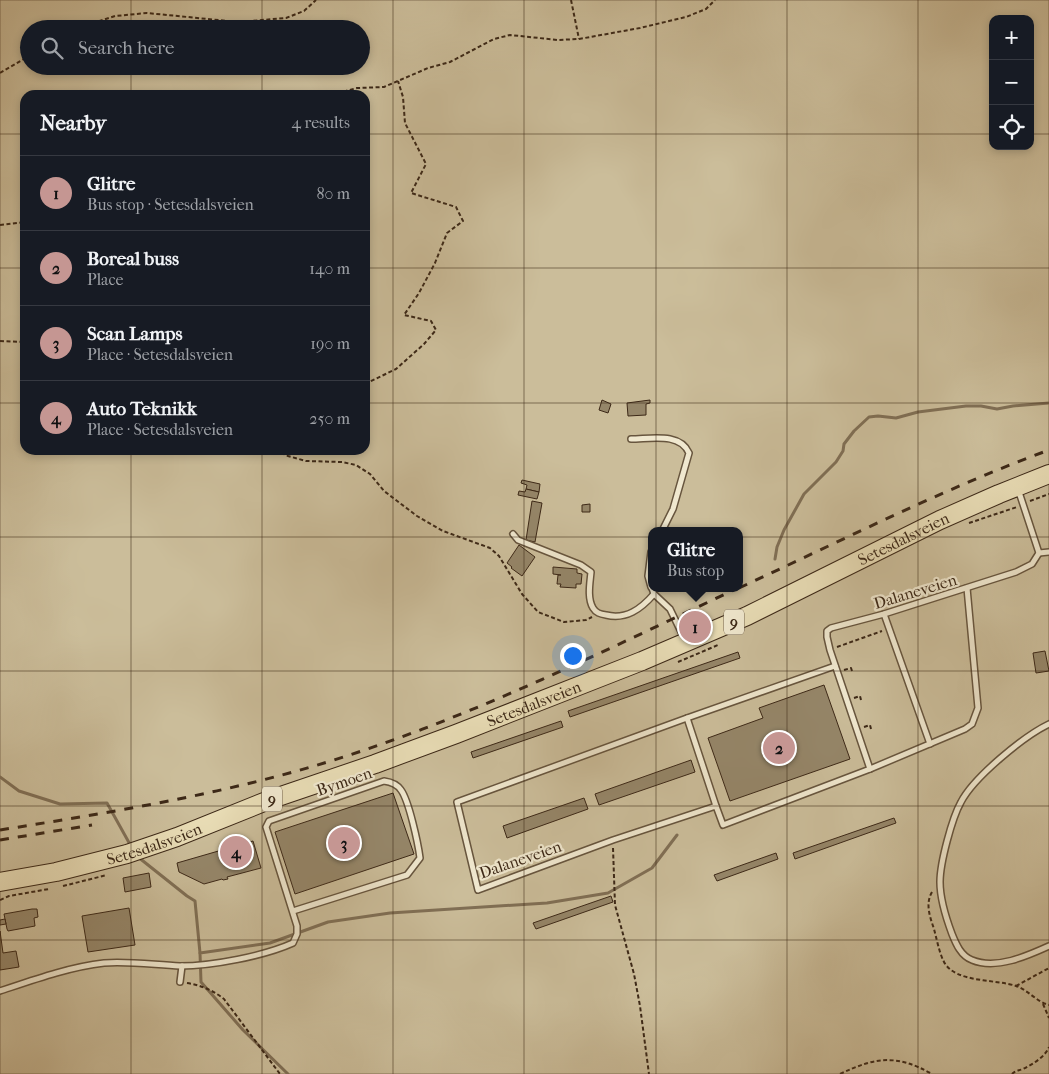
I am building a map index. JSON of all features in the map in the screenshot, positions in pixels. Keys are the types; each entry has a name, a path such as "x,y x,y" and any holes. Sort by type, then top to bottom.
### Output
{"highway":[{"name":"Setesdalsveien","path":"0,882 75,868 127,854 270,800 432,743 686,643 770,606 940,520 1049,474"}],"lane":[{"path":"631,439 671,439 680,441 686,446 689,453 673,509 664,527"},
{"path":"1017,486 1039,553 1049,552"},
{"path":"512,534 518,540 581,565 591,572 590,599 593,608 599,614 614,616 628,614 644,605 654,594 670,609 686,643"},
{"name":"Dalaneveien","path":"870,769 830,650 827,631 831,628 884,614 1016,572 1032,564 1039,553"},
{"path":"687,718 722,825 870,769 966,729 972,724 978,708 967,588"},
{"path":"884,614 930,744"},
{"name":"Dalaneveien","path":"716,806 612,840 478,890 457,802 835,666"},
{"path":"1049,724 1035,732 1002,758 968,790 951,827 940,882 948,924 959,948 968,958 980,963 999,962 1027,956 1049,946"},
{"name":"Bymoen","path":"0,991 68,970 102,964 124,963 182,966 227,961 271,951 293,942 298,930 266,827 269,821 384,780 394,783 402,791 417,838 420,858 407,875 293,911"},
{"path":"180,982 182,966"}],"path":[{"path":"262,20 286,18 304,11 316,0"},
{"path":"571,0 579,39"},
{"path":"350,90 384,87 428,68 450,62 494,39 510,34 558,40 579,39 640,28 686,17 706,9 715,0"},
{"path":"102,20 115,16 148,14 216,20"},
{"path":"0,72 20,61"},
{"path":"370,382 396,370 436,330 431,321 404,314 419,293 435,263 447,233 463,220 456,207 411,193 426,164 405,123 398,81"},
{"path":"0,225 20,223"},
{"path":"0,341 20,342"},
{"path":"286,455 306,461 342,462 356,465 370,474 384,491 417,516 443,531 490,548 499,556 522,594 538,612 564,622 586,620 599,614"},
{"path":"830,650 889,629"},
{"path":"612,840 615,905 639,998 649,1074"},
{"path":"1049,968 1016,986 1049,1005"},
{"path":"180,982 196,984 215,992 224,999 280,1074"},
{"path":"1043,1003 1049,1018"},
{"path":"1012,1074 1014,1071 1022,1070 1045,1055 1049,1048"},
{"path":"840,1074 858,1065 883,1060 914,1064 932,1074"}],"shaded area":[{"path":"0,0 1049,0 1049,1074 0,1074"}],"building":[{"path":"602,400 611,404 608,413 599,410"},
{"path":"650,400 650,403 646,404 646,415 628,416 627,403"},
{"path":"522,480 540,484 539,492 526,489 527,485 521,483"},
{"path":"526,489 539,492 537,499 518,495 519,491 525,492"},
{"path":"532,501 542,503 535,542 526,540"},
{"path":"590,504 590,512 582,512 582,505"},
{"path":"519,545 535,557 522,576 507,563"},
{"path":"553,567 577,569 577,573 582,574 581,584 576,584 576,588 560,587 561,584 557,584 558,575 561,575 553,574"},
{"path":"1045,651 1049,671 1036,673 1033,653"},
{"path":"738,652 740,658 570,717 568,711"},
{"path":"824,685 850,759 730,801 708,738 763,718 759,708"},
{"path":"561,721 563,727 473,758 471,752"},
{"path":"691,760 695,772 599,805 595,794"},
{"path":"393,793 414,854 295,894 275,832"},
{"path":"584,798 588,809 507,838 503,826"},
{"path":"894,818 896,823 795,859 793,853"},
{"path":"253,841 261,868 227,877 228,879 204,884 179,872 177,863"},
{"path":"776,853 778,859 717,881 714,875"},
{"path":"149,873 151,887 125,892 123,878"},
{"path":"611,896 613,902 536,929 533,923"},
{"path":"129,908 135,945 88,952 82,916"},
{"path":"37,909 38,917 34,918 35,926 8,931 4,914"},
{"path":"5,919 6,924 0,925 0,920"},
{"path":"0,931 3,953 16,951 19,967 0,970"}],"waterway":[{"path":"775,559 777,547 784,530 804,494 836,462 843,451 844,444 869,417 896,418 918,412 966,406 997,409 1049,403"},
{"path":"0,777 19,791 60,804 107,803 132,848"},
{"path":"288,1074 243,1030 201,982 200,953 270,943 328,922 390,913 547,903 608,893 652,868 677,835"},
{"path":"138,857 195,901 200,953"}],"railway":[{"path":"743,586 931,498 1049,450"},
{"path":"0,830 168,801 252,783 334,760 386,743 489,703 729,592"},
{"path":"0,840 92,825"}],"place":[{"name":"Glitre","path":"695,627"},
{"name":"Boreal buss","path":"779,748"},
{"name":"Scan Lamps","path":"344,843"},
{"name":"Auto Teknikk","path":"236,852"}]}
